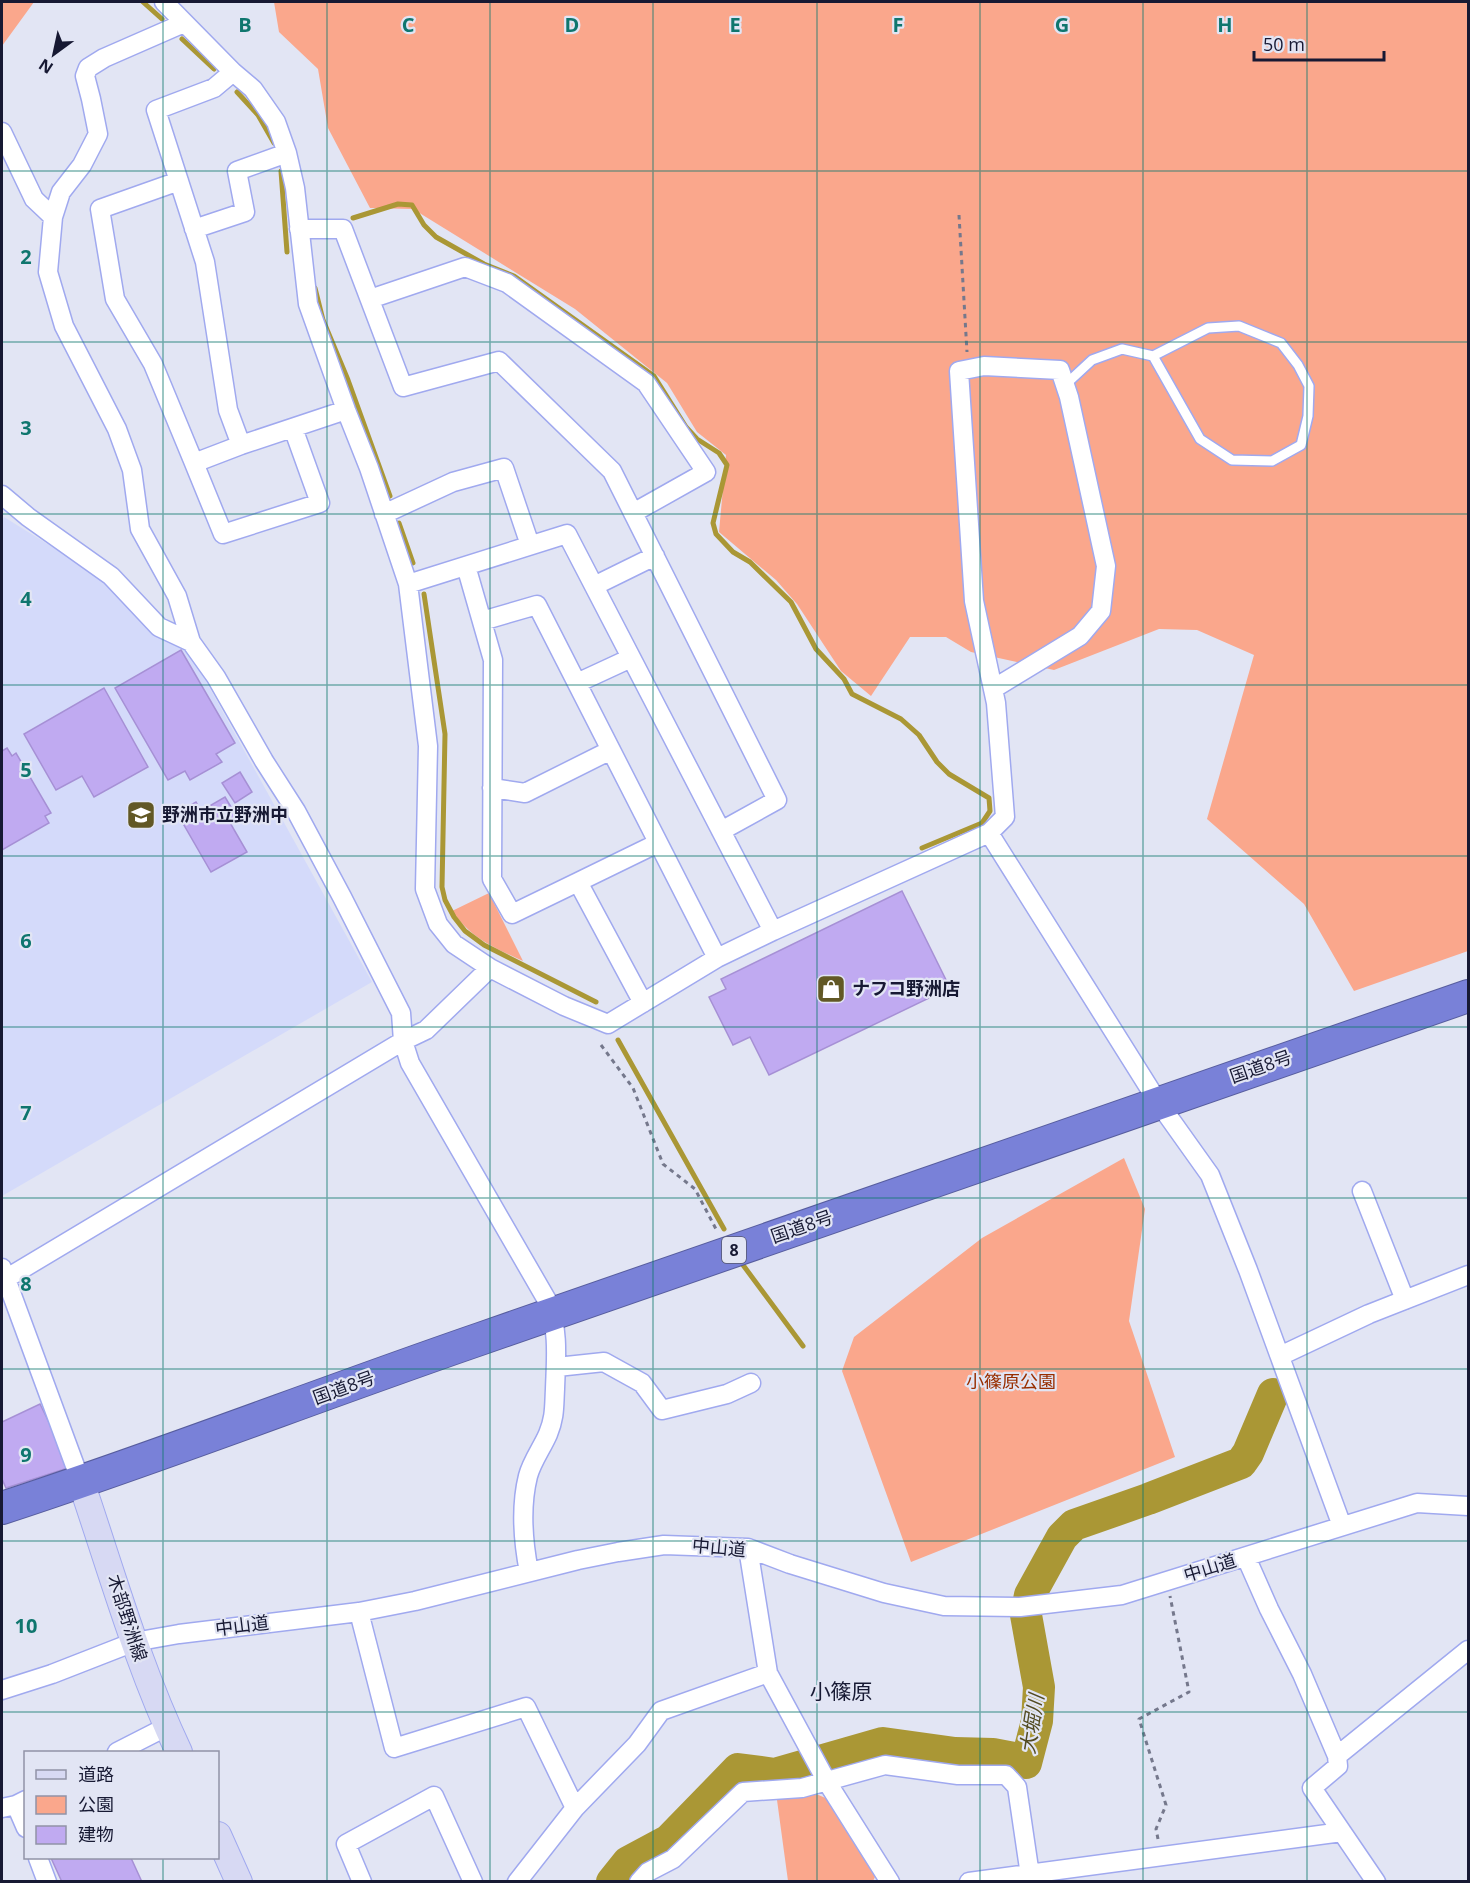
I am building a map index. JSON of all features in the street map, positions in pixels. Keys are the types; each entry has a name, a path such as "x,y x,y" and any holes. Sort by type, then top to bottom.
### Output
{"highway":[{"name":"国道8号","path":"2,1508 1158,1102 1468,996"}],"main road":[{"name":"木部野洲線","path":"81,1482 134,1642 166,1727 178,1751"},
{"path":"219,1837 239,1881"}],"street":[{"path":"164,2 233,72 253,89 276,122 287,153 295,188 308,304 369,468 408,584 428,746 425,889 438,924 454,944 490,968 564,1006 608,1024 717,958 989,833 1005,817 996,703 974,601 959,371 984,366 1060,370 1070,397 1106,566 1101,611 1080,636 993,689"},
{"path":"184,23 104,58 88,68 85,76 98,134 82,165 61,192 53,217 48,273 64,326 117,429 132,470 140,529 177,596 191,642 216,677 264,761 296,811 401,1013 403,1041 410,1063 548,1302 555,1326 557,1367 555,1410 548,1434 528,1475 523,1543 529,1572"},
{"path":"233,72 213,88 156,110 204,262 228,410 240,445"},
{"path":"2,132 34,199 53,217"},
{"path":"194,229 245,212 237,171 287,153"},
{"path":"179,181 100,209 115,298 153,364 223,534 320,503 293,428"},
{"path":"299,229 343,229 404,387 499,361 612,471 777,800 721,831"},
{"path":"370,298 465,267 507,283 646,383 706,472 633,513"},
{"path":"194,463 240,445 346,410"},
{"path":"384,514 453,482 504,468 530,545"},
{"path":"2,495 28,517 111,576 159,627 191,642"},
{"path":"408,584 567,534 773,931"},
{"path":"594,586 655,556"},
{"path":"466,566 493,660 492,879 512,914 658,843"},
{"path":"482,621 537,605 717,958"},
{"path":"577,683 632,658"},
{"path":"492,788 525,793 611,750"},
{"path":"989,833 1158,1102 1210,1175 1280,1356 1342,1526"},
{"path":"578,882 643,1003"},
{"path":"81,1482 3,1276 403,1041 426,1030 490,968"},
{"path":"1362,1191 1405,1300"},
{"path":"1280,1356 1369,1314 1468,1275"},
{"path":"557,1367 604,1362 642,1383 662,1410 727,1394 751,1383"},
{"name":"中山道","path":"2,1690 52,1674 134,1642 179,1634 359,1612 415,1601 618,1552 664,1545 748,1548 863,1587 944,1606 1027,1606 1122,1595 1417,1503 1468,1506"},
{"path":"748,1548 768,1673 825,1777 890,1881"},
{"path":"1246,1557 1302,1674 1337,1756 1338,1766 1312,1788 1376,1881"},
{"path":"359,1612 394,1748 526,1707 576,1808"},
{"path":"1337,1756 1468,1650"},
{"path":"517,1881 576,1808 637,1744 661,1711 768,1673"},
{"path":"119,1751 166,1727"},
{"path":"639,1881 648,1872 673,1859 743,1792 802,1788 825,1777 885,1765 958,1775 1006,1775 1017,1787 1031,1878"},
{"path":"362,1881 346,1844 434,1796 473,1881"},
{"path":"14,1804 24,1824"},
{"path":"969,1881 1031,1878 1160,1856 1342,1832"},
{"path":"39,1859 47,1881"}],"lane":[{"path":"1065,386 1092,360 1122,349 1153,356 1208,327 1239,326 1281,343 1298,365 1309,386 1308,416 1301,445 1272,461 1232,460 1200,439 1153,356"}],"path":[{"path":"959,215 968,369"},
{"path":"601,1045 633,1088 663,1164 695,1189 717,1231"},
{"path":"1160,1856 1156,1829 1166,1805 1139,1719 1189,1692 1167,1582"}],"shaded area":[{"name":"野洲市立野洲中","path":"4,517 112,584 187,647 372,982 2,1196 2,521"}],"green space":[{"path":"2,2 34,2 2,46"},
{"path":"274,2 1468,2 1468,951 1354,991 1304,904 1207,819 1254,655 1197,630 1159,629 1054,670 971,652 946,637 910,637 871,696 841,671 797,604 776,580 719,532 726,455 697,432 667,383 575,309 413,209 370,208 328,128 318,69 279,32"},
{"path":"489,893 523,961 475,935 452,911"},
{"name":"小篠原公園","path":"1124,1158 1145,1209 1129,1321 1175,1457 911,1562 842,1371 854,1337 982,1238"},
{"path":"814,1793 830,1800 875,1877 873,1881 788,1881 777,1800"}],"building":[{"path":"181,650 235,743 216,754 222,762 190,780 185,771 168,780 115,688"},
{"path":"104,688 148,767 94,797 82,776 56,790 24,734"},
{"path":"7,748 12,756 16,753 51,813 45,816 49,823 2,850 2,751"},
{"path":"240,772 252,792 235,803 222,783"},
{"path":"225,797 237,817 229,821 247,852 211,872 177,813 196,802 201,811"},
{"path":"902,891 950,988 769,1075 750,1037 733,1045 709,997 726,989 721,979"},
{"path":"40,1404 71,1467 6,1488 2,1479 2,1422"},
{"path":"51,1859 131,1859 142,1882 62,1882"}],"waterway":[{"path":"143,2 162,19"},
{"path":"182,39 214,69"},
{"path":"237,92 258,115 274,143"},
{"path":"281,171 287,252"},
{"path":"353,218 398,204 412,205 424,225 436,237 484,264 514,276 654,376 686,427 697,439 719,453 727,465 713,523 716,534 733,552 750,562 791,602 816,649 844,679 852,694 901,719 919,735 937,762 949,774 989,798 990,811 982,823 922,848"},
{"path":"315,288 323,320 348,380 390,496"},
{"path":"399,523 413,563"},
{"path":"424,594 445,734 442,887 445,900 465,931 484,945 596,1002"},
{"path":"618,1040 724,1229"},
{"path":"743,1265 803,1346"},
{"name":"大堀川","path":"612,1882 628,1862 669,1840 738,1769 775,1774 883,1743 955,1753 993,1754 1026,1763 1037,1721 1039,1687 1026,1615 1030,1595 1062,1537 1074,1525 1241,1463 1248,1453 1273,1394"}],"place":[{"name":"野洲市立野洲中","path":"141,815"},
{"name":"ナフコ野洲店","path":"831,989"}],"district":[{"name":"小篠原","path":"841,1692"}]}
